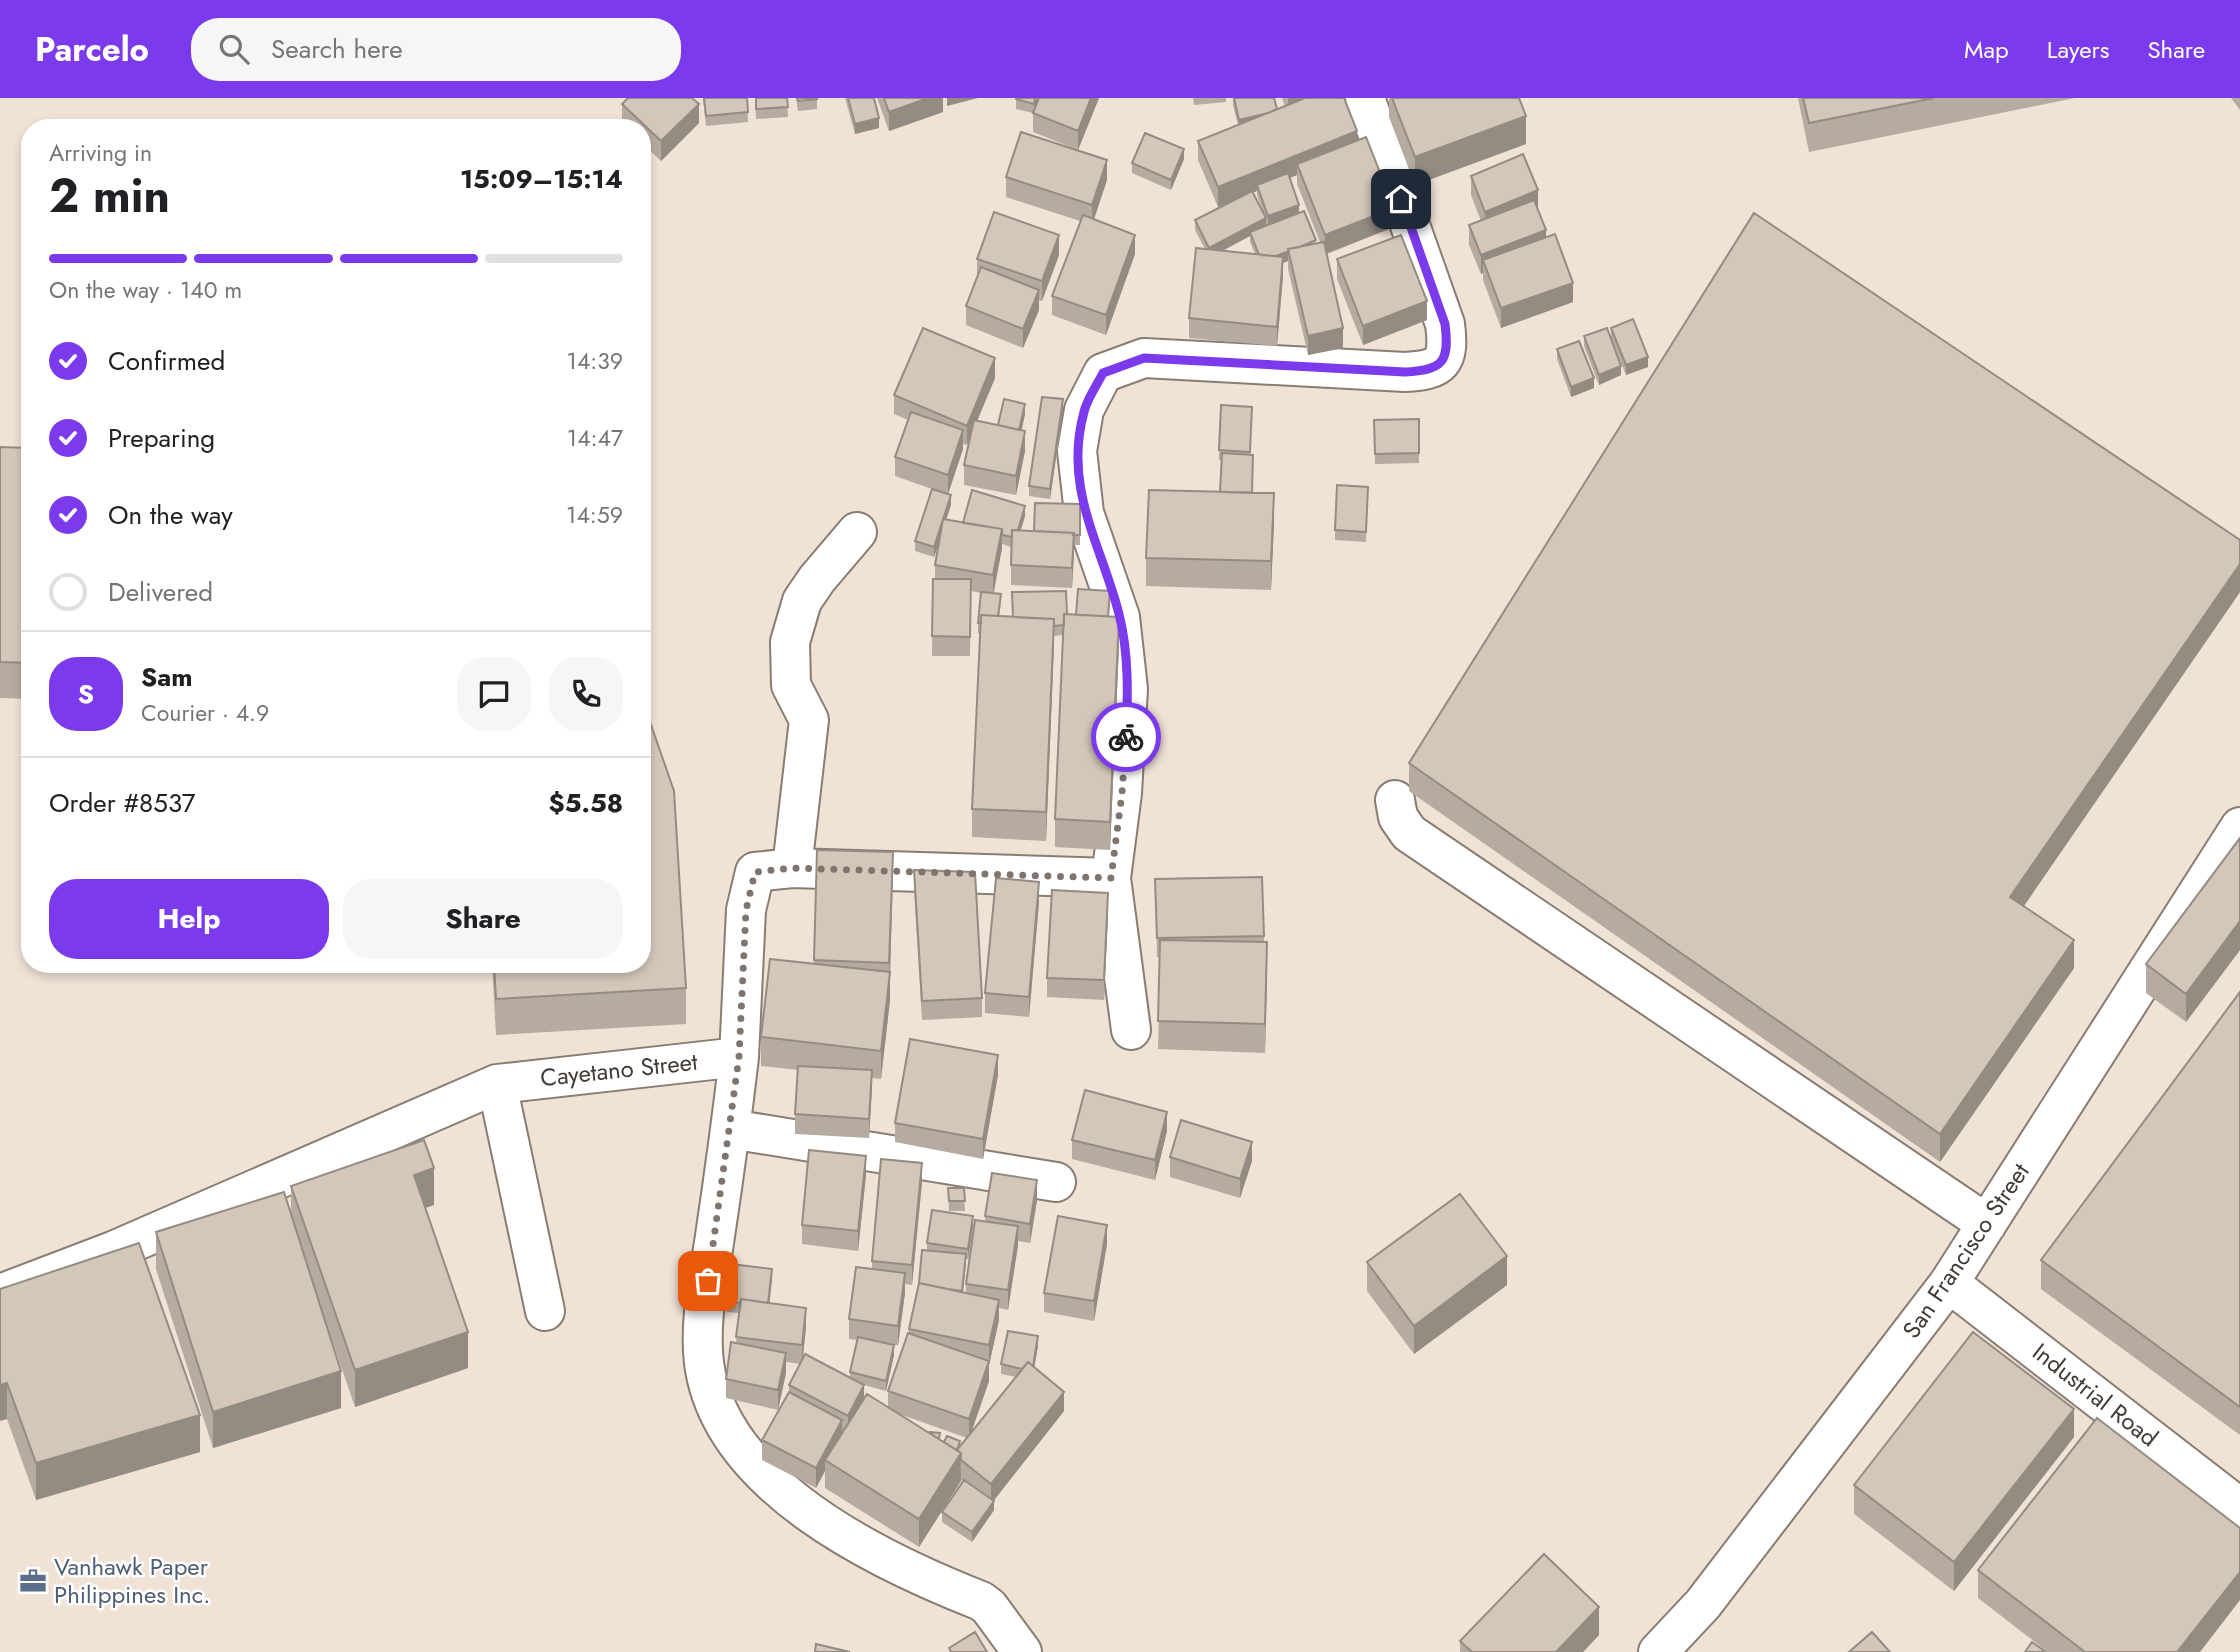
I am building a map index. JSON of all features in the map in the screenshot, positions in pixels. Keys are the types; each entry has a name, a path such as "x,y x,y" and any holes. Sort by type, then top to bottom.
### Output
{"street":[{"path":"1131,1030 1111,878 1122,793 1128,689 1120,617 1084,513 1077,451 1084,410 1103,373 1144,358 1405,372 1431,370 1442,362 1448,346 1445,324 1365,98"},
{"path":"792,868 809,720 791,685 790,642 802,601 857,532"},
{"path":"1395,800 1398,817 1409,833 1987,1224"},
{"name":"San Francisco Street","path":"1658,1652 1703,1604 1950,1283 2240,827"},
{"path":"1022,1652 989,1606 982,1601 918,1576 795,1504 765,1478 733,1436 711,1397 704,1361 705,1307 739,1057 748,894 755,872 792,868 1111,878"},
{"name":"Cayetano Street","path":"0,1294 113,1251 497,1084 739,1057"},
{"path":"497,1084 545,1311"},
{"path":"730,1129 1056,1182"},
{"name":"Industrial Road","path":"1950,1283 2240,1508"}],"building":[{"path":"628,98 692,98 699,104 661,141 651,132 651,119 638,119 622,104"},
{"path":"704,98 747,98 748,112 706,116"},
{"path":"756,98 787,98 788,107 756,109"},
{"path":"797,98 817,98 817,99 798,101"},
{"path":"848,98 874,98 879,118 855,124"},
{"path":"884,98 928,98 889,112"},
{"path":"1016,98 1035,98 1034,104"},
{"path":"1039,98 1091,98 1078,131 1033,113"},
{"path":"1234,98 1274,98 1277,109 1239,120"},
{"path":"1305,98 1344,98 1357,131 1218,187 1198,141"},
{"path":"1392,98 1519,98 1526,116 1415,157"},
{"path":"1803,98 1934,98 1809,123"},
{"path":"1021,132 1107,160 1092,205 1006,177"},
{"path":"1145,133 1184,149 1171,180 1132,163"},
{"path":"1366,137 1394,208 1325,235 1297,164"},
{"path":"1523,154 1538,190 1485,212 1471,176"},
{"path":"1288,173 1299,205 1268,216 1257,185"},
{"path":"1252,191 1266,218 1209,248 1195,220"},
{"path":"1534,200 1546,230 1481,255 1469,225"},
{"path":"1304,211 1316,240 1276,256 1259,255 1250,232"},
{"path":"994,212 1059,235 1042,281 977,259"},
{"path":"1754,213 2240,540 2240,564 2010,897 2074,940 1940,1134 1409,763"},
{"path":"1083,215 1135,235 1106,315 1052,296"},
{"path":"1555,234 1573,283 1501,308 1483,260"},
{"path":"1401,235 1427,301 1363,326 1337,259"},
{"path":"1324,242 1343,328 1308,336 1288,249"},
{"path":"1196,248 1283,257 1277,327 1189,318"},
{"path":"981,267 1039,290 1023,329 966,306"},
{"path":"1633,319 1648,357 1626,365 1611,328"},
{"path":"923,328 995,358 967,426 894,395"},
{"path":"1607,328 1621,366 1599,375 1584,336"},
{"path":"1579,341 1594,378 1571,387 1557,349"},
{"path":"1042,397 1063,399 1050,489 1029,486"},
{"path":"1004,399 1025,404 1019,430 998,425"},
{"path":"1221,405 1252,407 1250,452 1219,450"},
{"path":"911,412 963,430 948,475 895,457"},
{"path":"1419,419 1419,453 1375,454 1374,420"},
{"path":"974,420 1025,431 1016,476 964,465"},
{"path":"0,447 21,448 21,663 0,662"},
{"path":"1222,453 1253,455 1252,493 1220,492"},
{"path":"1337,485 1368,487 1366,532 1335,530"},
{"path":"932,489 951,495 934,547 915,541"},
{"path":"972,490 1025,506 1018,530 1012,530 1012,537 1002,535 1002,529 963,523"},
{"path":"1149,490 1274,493 1271,561 1146,558"},
{"path":"1035,503 1080,504 1080,535 1034,531"},
{"path":"943,519 1002,529 993,575 935,565"},
{"path":"1012,530 1074,533 1072,568 1011,565"},
{"path":"933,579 971,579 970,637 932,636"},
{"path":"1078,589 1110,591 1108,616 1076,615"},
{"path":"1066,591 1067,614 1064,614 1064,625 1054,626 1054,619 1013,617 1012,592"},
{"path":"981,592 1001,594 998,616 981,615 981,623 978,623"},
{"path":"1064,614 1119,617 1110,822 1055,819"},
{"path":"981,615 1054,619 1046,812 972,809"},
{"path":"651,725 674,791 686,988 496,999 495,973 651,973"},
{"path":"2240,838 2240,921 2186,994 2146,964"},
{"path":"817,850 893,852 889,963 814,960"},
{"path":"914,870 975,872 982,998 922,1001"},
{"path":"1262,877 1264,936 1157,938 1155,879"},
{"path":"996,878 1039,882 1029,997 985,993"},
{"path":"1052,890 1108,893 1104,980 1047,978"},
{"path":"1160,940 1267,942 1265,1024 1158,1021"},
{"path":"770,959 890,972 881,1051 761,1037"},
{"path":"2240,992 2240,1407 2041,1260"},
{"path":"910,1039 998,1055 983,1139 895,1123"},
{"path":"798,1066 872,1070 869,1119 795,1114"},
{"path":"1085,1090 1167,1112 1155,1160 1072,1140"},
{"path":"1181,1120 1252,1142 1240,1179 1170,1157"},
{"path":"424,1140 434,1168 414,1175 468,1332 355,1370 291,1186"},
{"path":"809,1150 866,1156 858,1231 802,1225"},
{"path":"881,1159 922,1163 912,1265 872,1261"},
{"path":"992,1173 1037,1180 1030,1224 985,1216"},
{"path":"948,1188 964,1188 965,1201 949,1201"},
{"path":"284,1192 341,1371 213,1412 156,1232"},
{"path":"1460,1194 1507,1256 1414,1326 1367,1262"},
{"path":"932,1210 973,1216 968,1249 927,1243"},
{"path":"1058,1216 1107,1225 1094,1301 1044,1293"},
{"path":"975,1220 1018,1226 1008,1290 966,1284"},
{"path":"139,1243 200,1415 36,1463 7,1383 0,1385 0,1289"},
{"path":"922,1250 966,1254 962,1291 919,1283"},
{"path":"731,1264 772,1269 768,1303 741,1299 740,1303 727,1302"},
{"path":"856,1267 905,1273 898,1326 849,1319"},
{"path":"919,1283 999,1300 989,1345 909,1329"},
{"path":"741,1299 806,1308 802,1345 736,1337"},
{"path":"1008,1331 1038,1336 1033,1366 1028,1362 1022,1369 1001,1364"},
{"path":"1973,1332 2074,1409 1954,1562 1854,1485"},
{"path":"908,1333 989,1361 969,1419 888,1391"},
{"path":"858,1337 894,1345 886,1381 850,1372"},
{"path":"731,1342 786,1353 778,1390 726,1379"},
{"path":"805,1354 864,1385 848,1416 789,1385"},
{"path":"1028,1362 1064,1392 991,1484 961,1460 961,1453 957,1450"},
{"path":"789,1392 842,1420 816,1468 762,1440"},
{"path":"867,1394 961,1453 919,1519 825,1460"},
{"path":"2097,1418 2240,1528 2240,1572 2177,1652 2085,1652 1978,1570"},
{"path":"930,1433 940,1433 939,1439"},
{"path":"947,1436 960,1441 957,1450 944,1442"},
{"path":"964,1480 994,1501 972,1532 942,1512"},
{"path":"1544,1554 1599,1607 1556,1652 1472,1652 1460,1641"},
{"path":"975,1632 987,1652 951,1652 949,1648"},
{"path":"1872,1632 1890,1652 1849,1652"},
{"path":"2032,1642 2046,1652 2025,1652"},
{"path":"816,1644 850,1652 815,1652"}],"way so far":[{"path":"708,1281 739,1057 746,910 755,872 792,868 1111,878 1126,737"}],"place":[{"name":"Vanhawk Paper Philippines Inc.","path":"33,1581"}],"route":[{"path":"1126,737 1128,689 1120,617 1084,513 1077,451 1084,410 1103,373 1144,358 1405,372 1431,370 1442,362 1448,346 1445,324 1401,199"}]}
